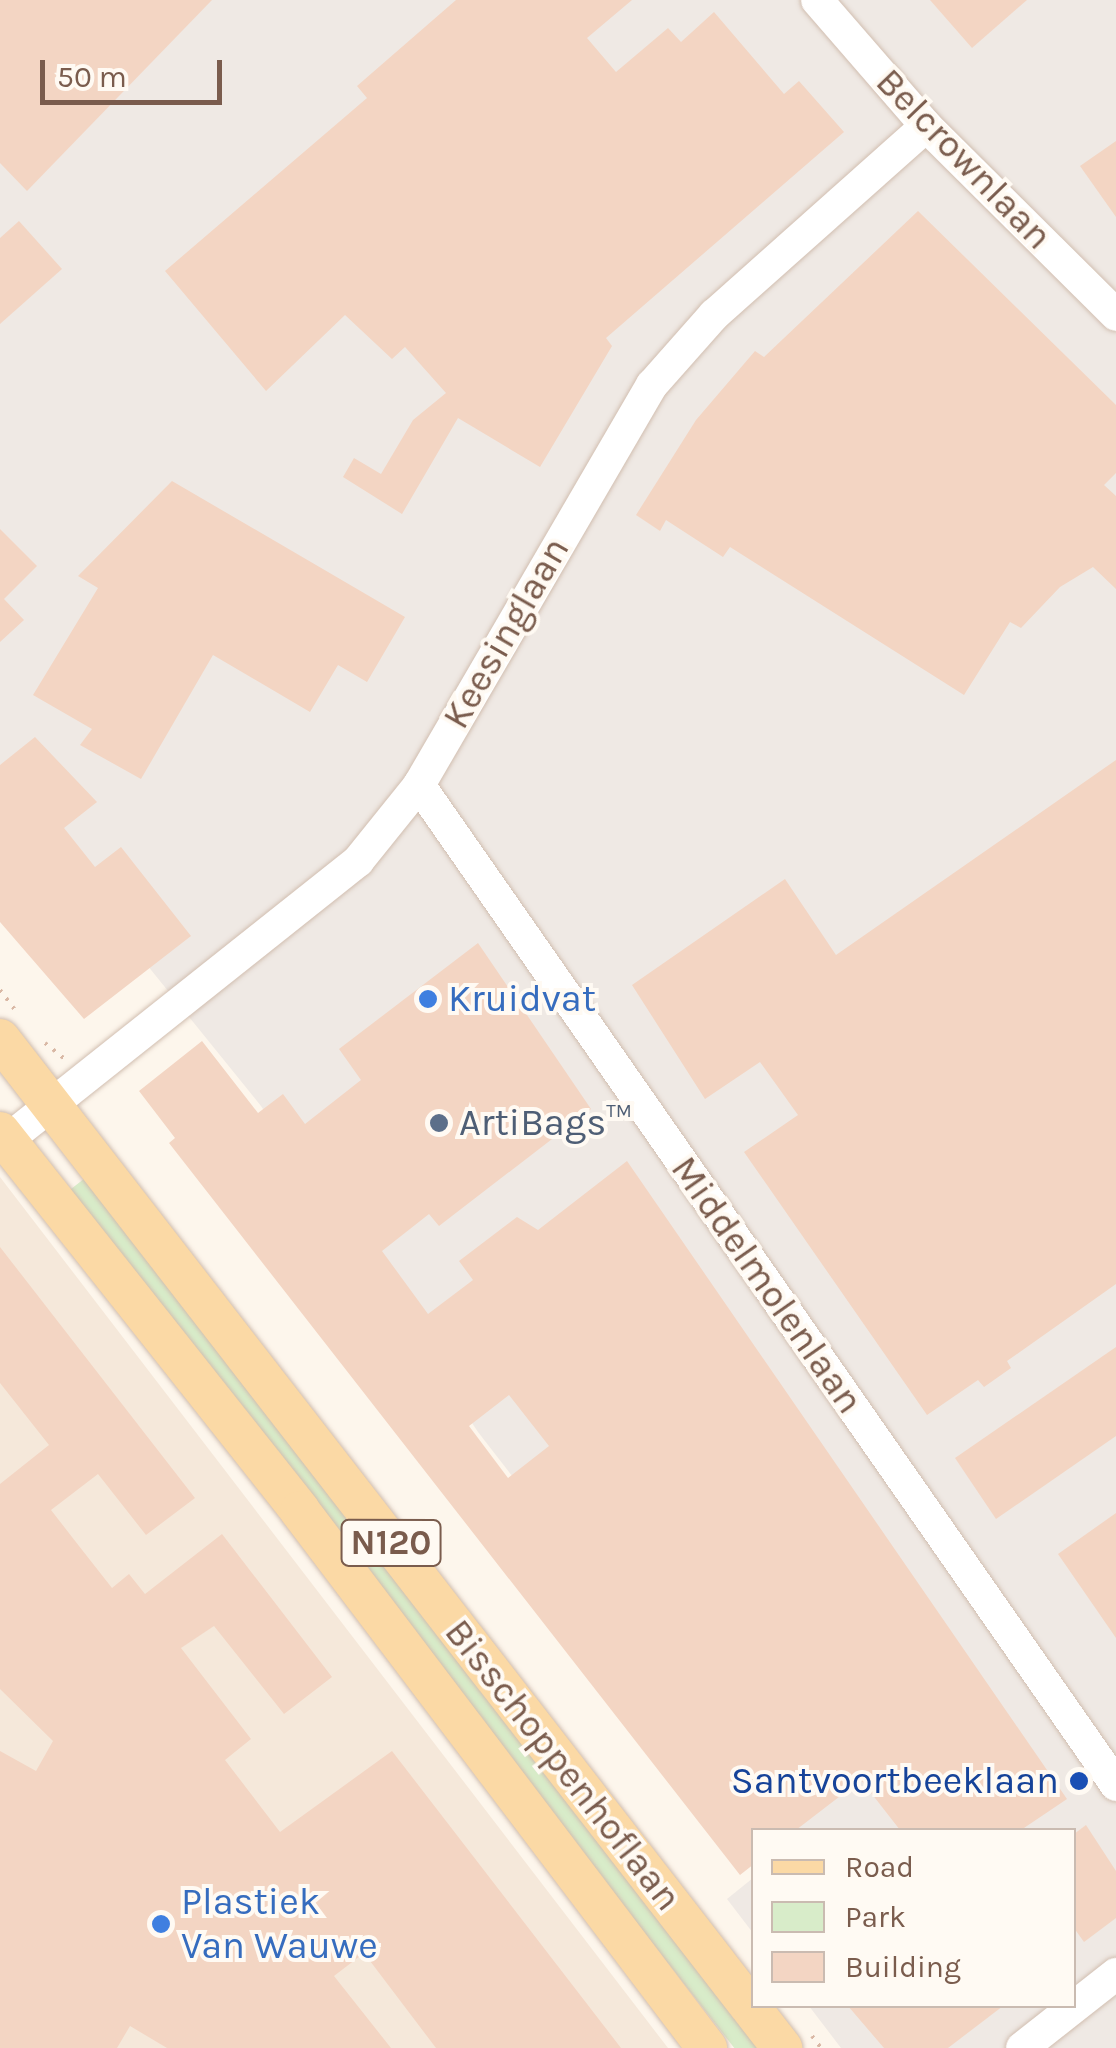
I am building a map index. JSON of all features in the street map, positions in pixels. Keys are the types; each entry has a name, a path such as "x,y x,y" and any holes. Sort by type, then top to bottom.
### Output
{"main road":[{"name":"Bisschoppenhoflaan","path":"0,1039 782,2048"},
{"name":"Bisschoppenhoflaan","path":"3,1136 300,1511 708,2048"}],"street":[{"name":"Belcrownlaan","path":"817,0 926,126 1116,315"},
{"name":"Keesinglaan","path":"49,1104 358,861 419,785 652,385 714,315 926,126"},
{"name":"Middelmolenlaan","path":"419,785 1116,1785"},
{"name":"Bisschoppenhoflaan","path":"3,1136 49,1104"},
{"path":"1076,2005 1116,1974"},
{"path":"1022,2048 1073,2008"}],"shaded area":[{"path":"0,0 1116,0 1116,2048 841,2048 811,2008 1076,2008 1076,1828 784,1828 478,1432 261,1106 0,783"},
{"path":"0,1177 668,2048 0,2048"},
{"path":"751,1880 751,1930 727,1899"}],"green space":[{"path":"89,1175 771,2047 734,2048 66,1193"}],"building":[{"path":"0,0 212,0 27,191 0,163"},
{"path":"456,0 632,0 587,38 616,72 668,28 681,42 714,12 784,94 799,81 844,132 606,338 612,346 540,467 458,418 402,514 343,477 354,458 381,474 413,420 446,393 405,347 392,359 345,315 266,391 165,271 367,98 357,86"},
{"path":"930,0 1027,0 972,48"},
{"path":"1116,141 1116,217 1080,166"},
{"path":"918,211 1116,405 1116,473 1104,485 1116,496 1116,589 1093,567 1060,587 1021,628 1010,622 964,695 730,547 723,557 666,520 660,531 636,515 696,420 755,351 764,357"},
{"path":"19,221 62,269 0,324 0,238"},
{"path":"172,481 405,617 367,682 338,665 310,712 213,655 141,779 80,745 92,729 33,695 98,588 78,576"},
{"path":"0,529 37,566 4,599 24,620 0,642"},
{"path":"35,737 97,802 64,828 95,867 121,847 191,936 84,1019 0,922 0,765"},
{"path":"1116,760 1116,1284 1007,1361 1011,1368 984,1387 978,1380 927,1415 744,1152 798,1115 760,1062 705,1099 632,985 785,879 836,955"},
{"path":"478,943 591,1109 439,1226 429,1214 382,1251 428,1314 473,1280 459,1261 517,1217 538,1230 627,1161 1067,1799 1024,1828 898,1828 861,1780 799,1828 751,1828 751,1866 740,1875 169,1143 175,1138 139,1091 202,1041 258,1113 283,1094 305,1124 361,1080 339,1049","holes":["509,1395 549,1446 508,1478 469,1426"]},
{"path":"0,1247 195,1498 146,1535 98,1474 51,1510 112,1588 129,1574 145,1594 222,1534 332,1677 284,1714 214,1626 181,1648 251,1739 225,1760 280,1832 392,1751 621,2048 436,2048 364,1953 334,1976 391,2048 167,2048 130,2026 117,2048 0,2048 0,1751 36,1771 53,1741 0,1689 0,1484 49,1445 0,1383"},
{"path":"1116,1347 1116,1436 996,1519 955,1458"},
{"path":"1116,1513 1116,1638 1058,1554"},
{"path":"1086,1825 1116,1871 1116,1918 1084,1942 1076,1931 1076,1832"},
{"path":"850,2008 1000,2008 948,2048 884,2048"}],"place":[{"name":"Kruidvat","path":"428,999"},
{"name":"ArtiBags™","path":"439,1123"},
{"name":"Santvoortbeeklaan","path":"1079,1781"},
{"name":"Plastiek Van Wauwe","path":"161,1924"}]}
